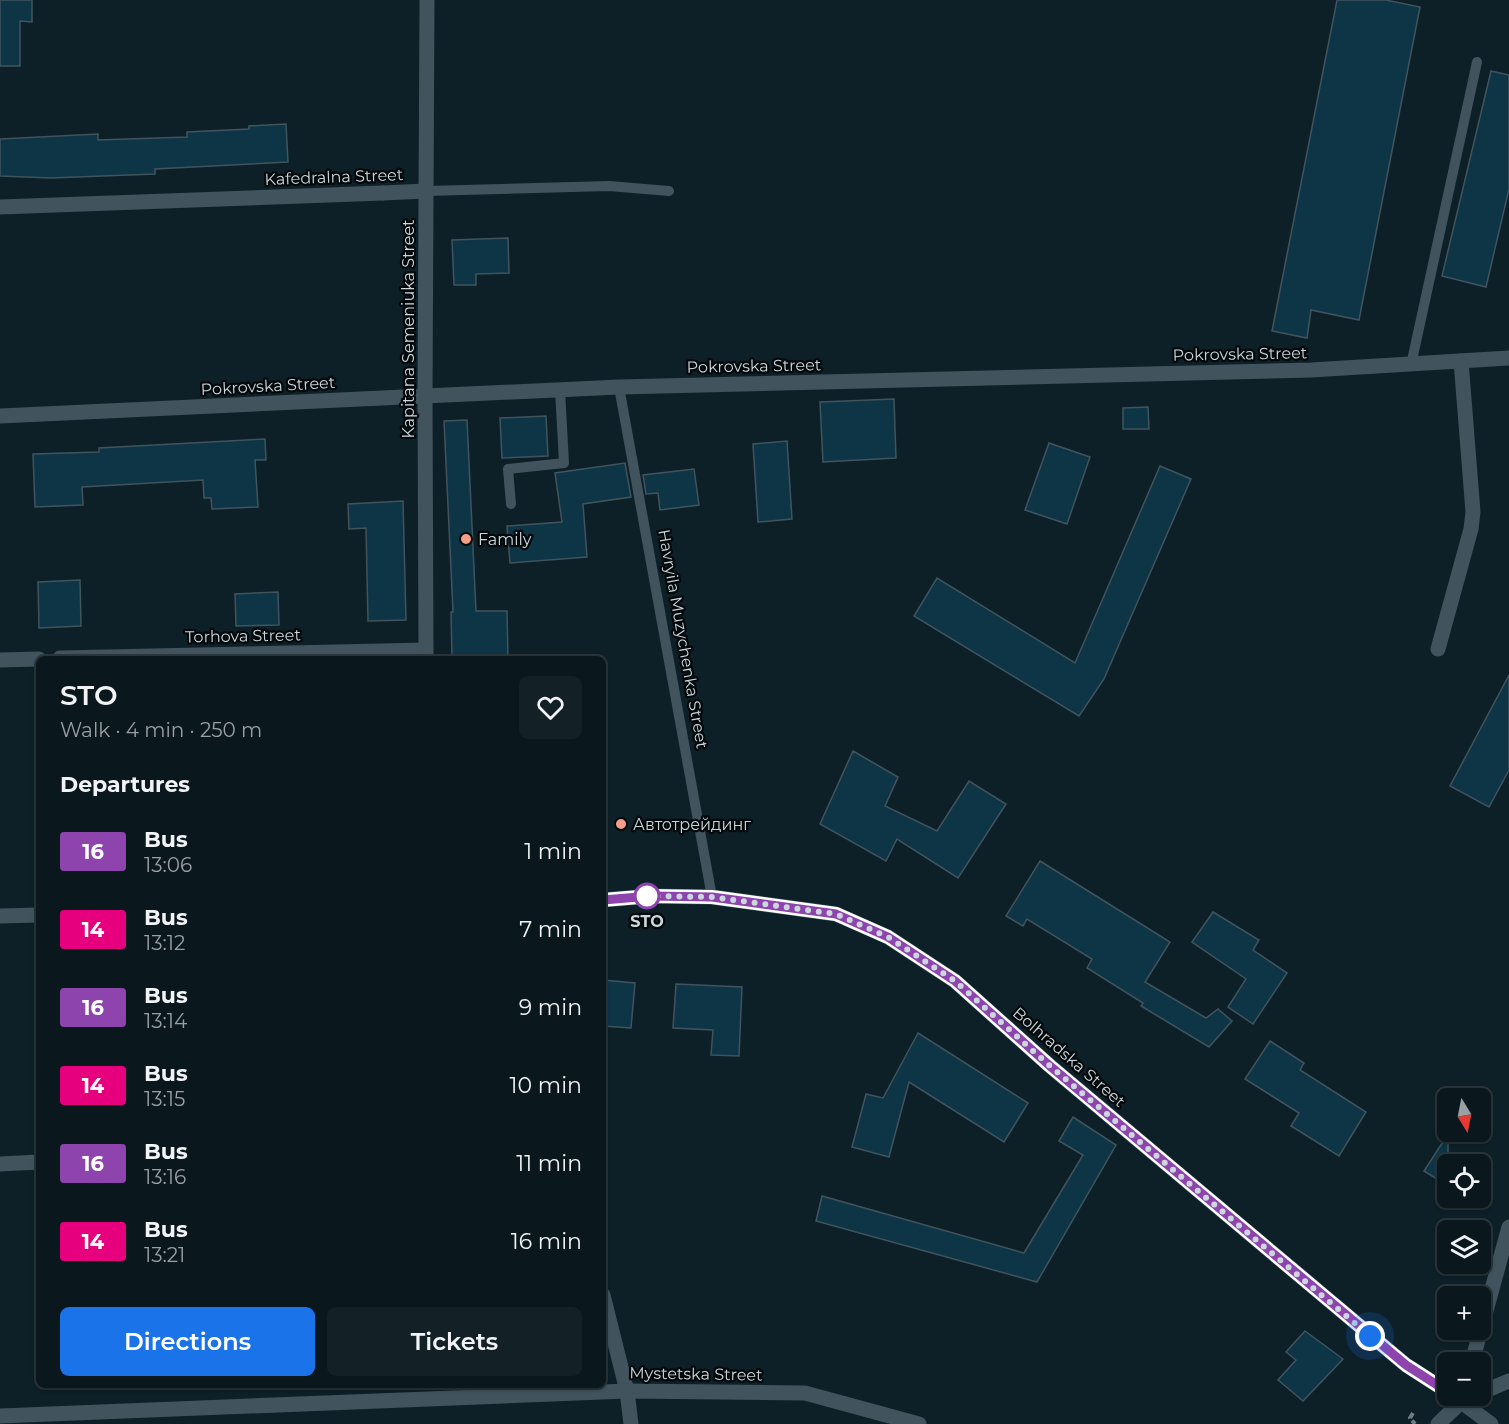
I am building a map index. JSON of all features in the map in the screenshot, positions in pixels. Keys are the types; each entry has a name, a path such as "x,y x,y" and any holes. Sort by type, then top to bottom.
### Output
{"street":[{"name":"Kapitana Semeniuka Street","path":"426,654 427,0"},
{"name":"Kafedralna Street","path":"0,207 426,191"},
{"name":"Pokrovska Street","path":"0,416 619,387 1311,370 1509,358"},
{"path":"1438,649 1472,529 1473,512 1461,361"},
{"name":"Torhova Street","path":"243,656 426,654"},
{"path":"0,660 36,659"},
{"name":"Bolhradska Street","path":"606,900 651,896 712,897 836,914 888,937 955,981 1050,1066 1406,1365 1437,1385"},
{"path":"0,916 36,915"},
{"path":"0,1164 36,1162"},
{"path":"1475,1352 1509,1227"},
{"path":"606,1307 627,1391 631,1424"},
{"path":"1491,1389 1509,1381"},
{"name":"Mystetska Street","path":"0,1416 627,1391 805,1393 919,1424"},
{"path":"1437,1424 1452,1406"},
{"path":"1470,1406 1491,1424"}],"lane":[{"path":"1411,365 1477,62"},
{"name":"Kafedralna Street","path":"426,191 609,186 669,191"},
{"name":"Havryila Muzychenka Street","path":"619,387 712,897"},
{"path":"511,504 508,469 564,463 560,390"}],"path":[{"path":"1413,1413 1410,1418 1415,1424"}],"building":[{"path":"0,0 32,0 32,22 20,21 20,66 0,66"},
{"path":"1337,0 1386,0 1420,7 1359,320 1311,310 1307,338 1272,331"},
{"path":"1491,71 1509,75 1509,189 1486,287 1442,276"},
{"path":"286,124 288,162 155,169 155,174 51,178 0,176 0,139 98,134 98,140 187,137 187,132 249,129 249,126"},
{"path":"508,238 509,273 476,274 476,285 454,285 452,240"},
{"path":"894,399 896,458 823,462 820,402"},
{"path":"1148,407 1149,429 1123,429 1123,408"},
{"path":"546,416 548,456 502,458 500,418"},
{"path":"467,420 476,611 507,611 508,656 452,656 451,612 453,612 444,421"},
{"path":"265,439 266,460 255,460 258,507 212,509 211,498 204,498 203,480 82,487 83,505 35,507 33,454 99,452 99,448"},
{"path":"787,441 792,519 758,522 753,444"},
{"path":"1049,443 1090,457 1067,524 1025,510"},
{"path":"625,463 631,497 583,504 587,557 510,563 507,526 562,522 555,473"},
{"path":"1160,466 1191,479 1104,679 1079,716 914,616 937,578 1075,663"},
{"path":"694,469 699,505 660,510 658,493 646,494 643,475"},
{"path":"403,501 406,620 368,621 366,528 349,529 348,504"},
{"path":"80,580 81,626 39,628 38,582"},
{"path":"278,592 279,625 236,626 235,594"},
{"path":"1509,675 1509,770 1489,807 1450,786"},
{"path":"853,751 898,777 885,806 937,831 969,781 1006,804 958,878 897,839 886,861 820,824"},
{"path":"1040,861 1170,942 1145,982 1206,1018 1218,1009 1232,1021 1209,1047 1141,1006 1143,1003 1087,968 1092,959 1027,919 1023,926 1006,916"},
{"path":"1213,912 1259,940 1253,950 1287,973 1253,1024 1228,1007 1246,979 1192,942"},
{"path":"606,980 635,983 631,1028 606,1026"},
{"path":"676,984 742,987 739,1056 711,1055 713,1030 673,1028"},
{"path":"918,1033 1028,1103 1004,1142 909,1082 889,1157 852,1147 866,1094 883,1098"},
{"path":"1270,1041 1304,1063 1300,1070 1366,1112 1339,1156 1291,1126 1299,1113 1245,1079"},
{"path":"1073,1117 1116,1145 1037,1282 816,1221 822,1196 1024,1253 1083,1155 1059,1141"},
{"path":"1443,1142 1448,1142 1448,1154 1437,1154 1437,1179 1424,1171"},
{"path":"1305,1331 1343,1359 1303,1401 1278,1380 1296,1360 1286,1352"}],"bus line":[{"name":"16","path":"606,900 651,896 712,897 836,914 888,937 955,981 1050,1066 1406,1365 1437,1385"}],"place":[{"name":"Family","path":"466,539"},
{"name":"Автотрейдинг","path":"621,824"},
{"name":"STO","path":"647,896"}],"route":[{"path":"647,896 712,897 836,914 888,937 955,981 1050,1066 1370,1336"}]}
